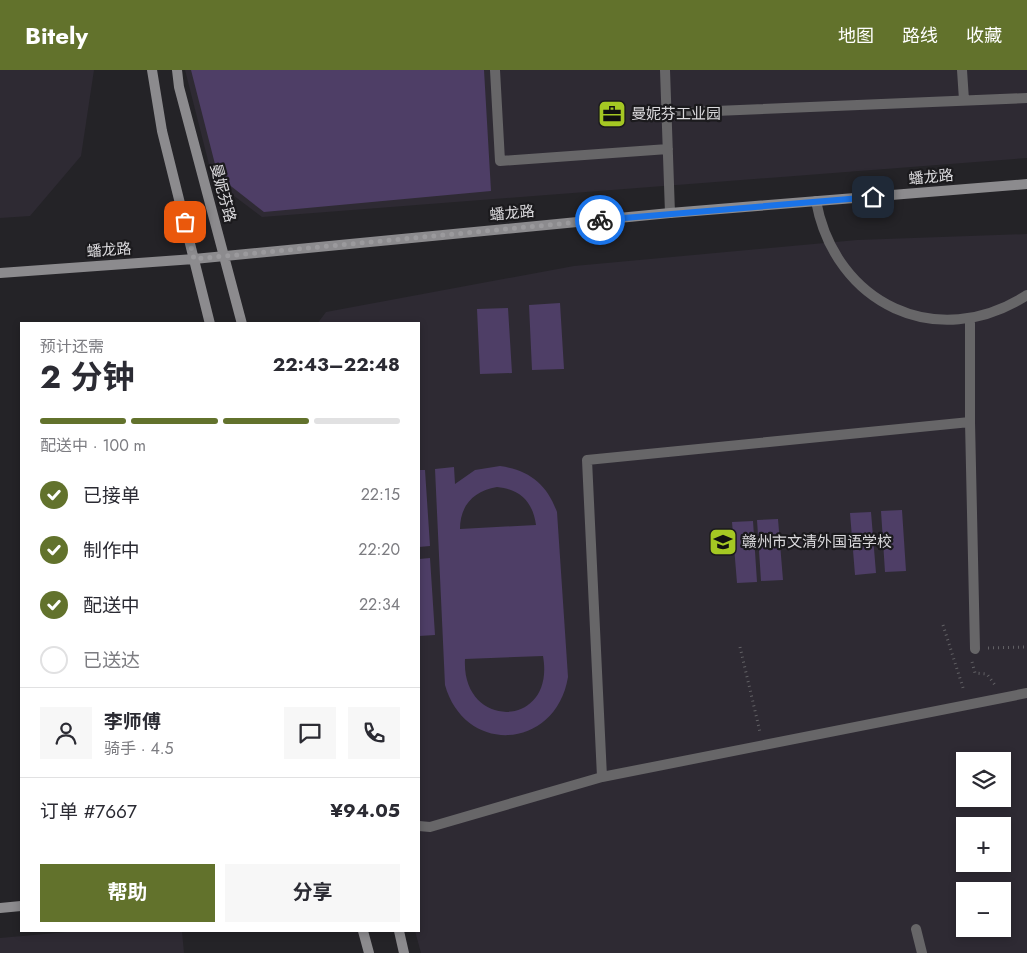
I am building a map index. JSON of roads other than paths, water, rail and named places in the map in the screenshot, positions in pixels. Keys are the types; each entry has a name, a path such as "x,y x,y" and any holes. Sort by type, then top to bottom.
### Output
{"street":[{"path":"152,70 162,131 210,322"},
{"name":"曼妮芬路","path":"177,70 179,87 241,322"},
{"path":"495,70 500,161 668,149"},
{"path":"665,70 670,213"},
{"path":"962,70 964,100"},
{"path":"667,113 1027,98"},
{"name":"蟠龙路","path":"0,274 194,259 670,213 1027,184"},
{"path":"816,201 825,238 834,254 857,284 897,309 942,320 970,318 998,311 1027,295"},
{"path":"970,318 970,422 975,649"},
{"path":"602,777 587,460 970,422"},
{"path":"420,826 430,827 602,777 1027,693"},
{"path":"0,908 20,906"},
{"path":"916,929 922,953"},
{"path":"363,932 369,953"},
{"path":"399,932 404,953"}],"place":[{"name":"曼妮芬工业园","path":"612,114"},
{"name":"赣州市文清外国语学校","path":"723,542"}]}
